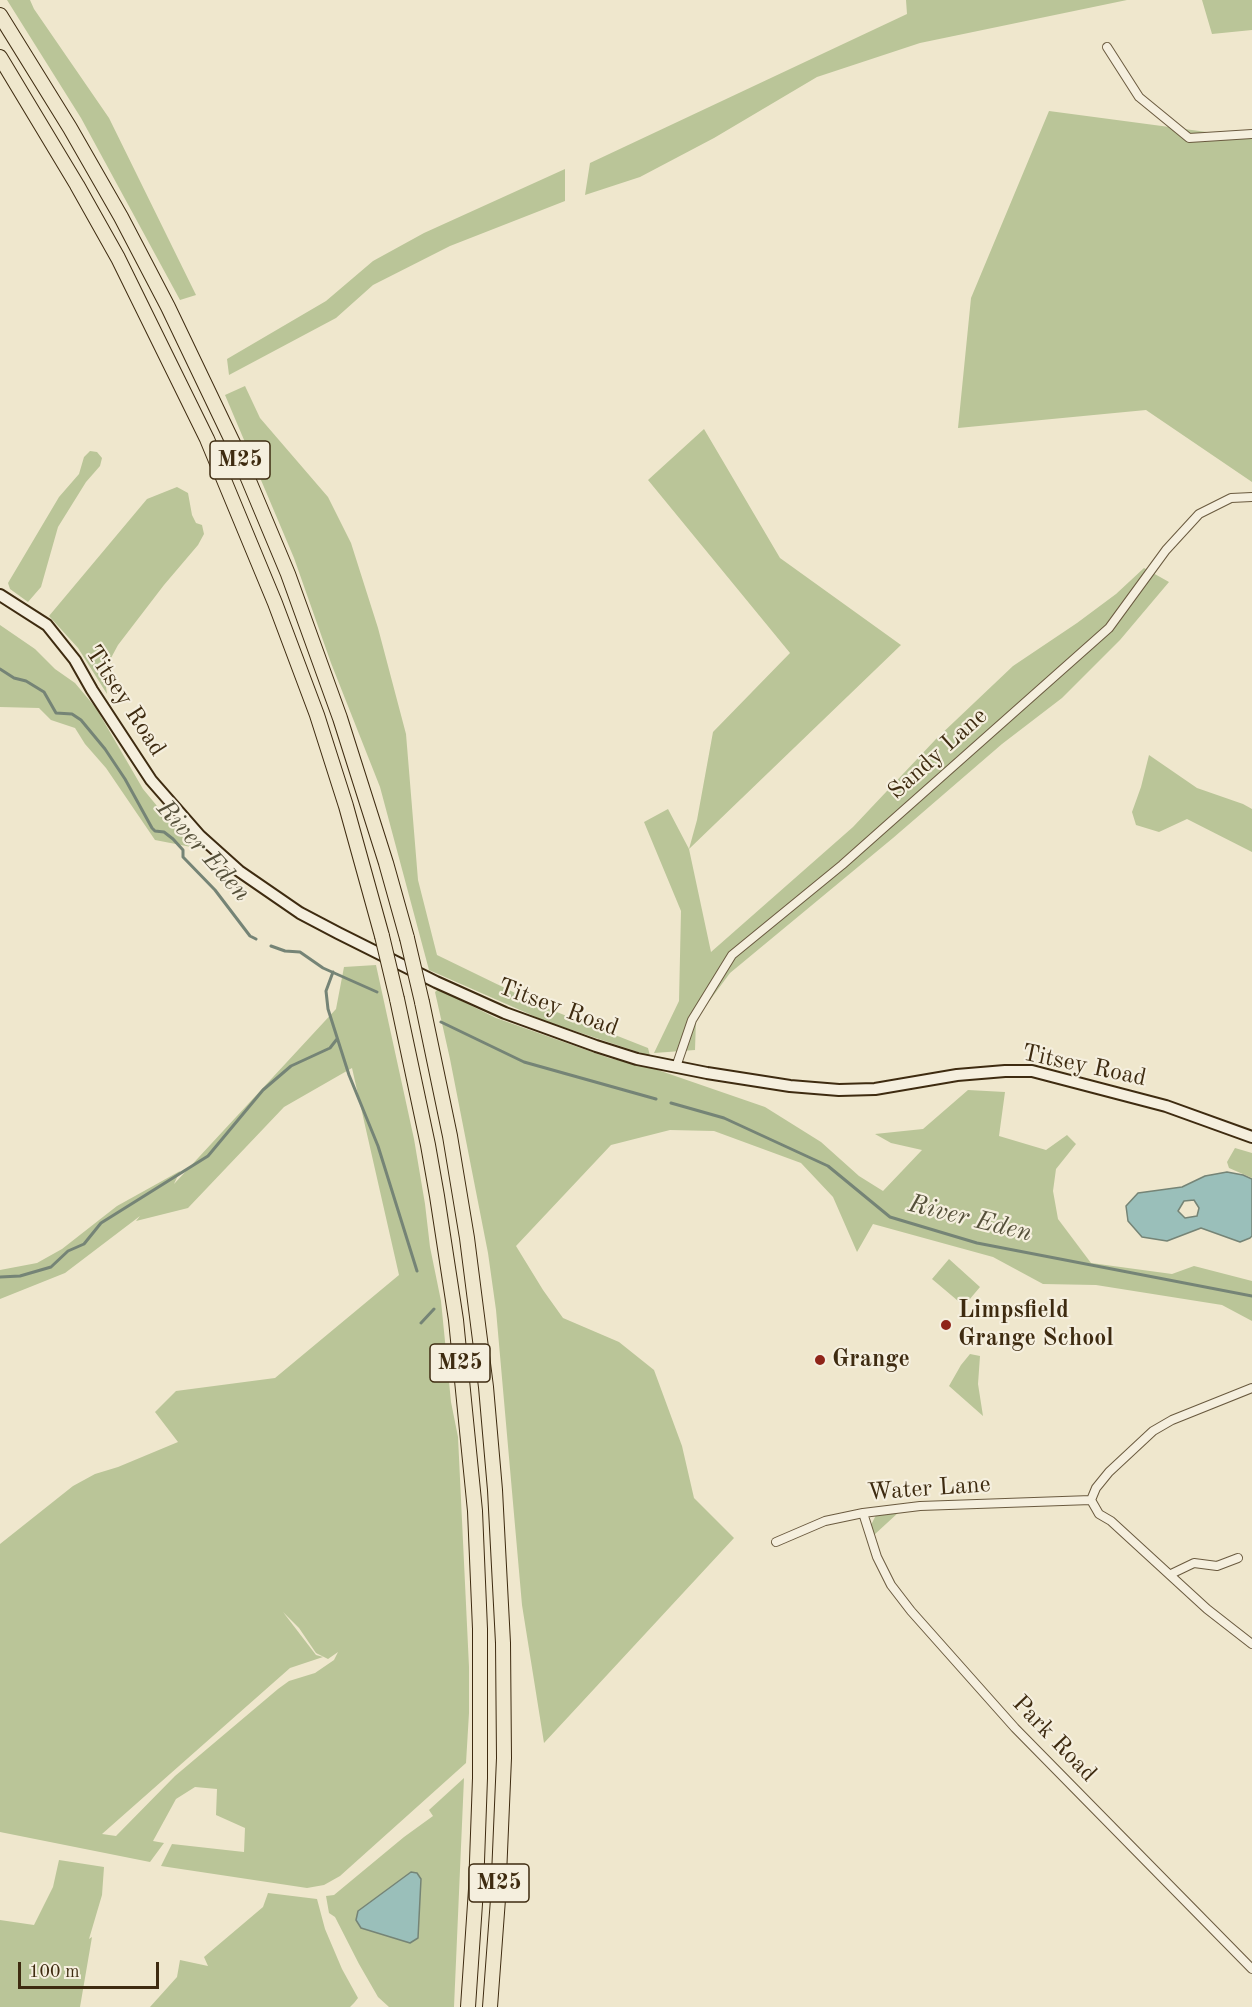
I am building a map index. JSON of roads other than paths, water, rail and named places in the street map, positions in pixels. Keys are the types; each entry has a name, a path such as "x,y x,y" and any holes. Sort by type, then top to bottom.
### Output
{"highway":[{"name":"M25","path":"0,15 70,128 121,217 168,307 234,445 288,574 337,708 386,863 407,939 459,1187 486,1387 499,1551 504,1758 490,2007"},
{"name":"M25","path":"0,57 118,258 212,450 275,603 317,715 382,936 428,1144 456,1320 475,1511 481,1732 476,1889 468,2007"}],"main road":[{"name":"Titsey Road","path":"0,595 47,625 75,660 146,772 171,805 223,857 268,892 300,913 436,982 505,1013 638,1059 707,1074 790,1086 839,1090 875,1089 957,1075 1032,1071 1166,1106 1252,1137"}],"street":[{"path":"1107,47 1139,97 1189,138 1252,134"},
{"name":"Sandy Lane","path":"676,1067 692,1020 732,955 842,865 1109,628 1166,550 1199,514 1231,498 1252,497"},
{"path":"1252,1388 1172,1420 1153,1431 1109,1472 1095,1488 1091,1500 1099,1514 1111,1521 1207,1609 1252,1644"},
{"name":"Water Lane","path":"776,1542 825,1521 863,1513 920,1506 1091,1500"},
{"name":"Park Road","path":"863,1513 877,1557 891,1585 911,1611 1014,1728 1252,1969"},
{"path":"1171,1574 1194,1563 1217,1566 1238,1558"}],"water":[{"path":"1227,1172 1252,1179 1252,1236 1250,1238 1240,1242 1201,1228 1167,1241 1142,1237 1128,1221 1126,1206 1138,1193 1182,1187 1205,1176","holes":["1194,1200 1199,1208 1197,1216 1185,1218 1178,1211 1184,1201"]},
{"path":"411,1872 417,1873 421,1879 418,1938 410,1943 361,1928 356,1920 358,1911"}],"waterway":[{"name":"River Eden","path":"0,669 44,692 56,713 72,714 81,720 105,749 125,779 152,828 155,831 164,832 173,839 183,850 183,857 215,890 250,936 256,939"},
{"name":"River Eden","path":"271,946 285,951 300,952 323,968 377,992"},
{"path":"333,972 326,991 328,1009 349,1075 378,1146 417,1271"},
{"name":"River Eden","path":"441,1022 524,1062 656,1099"},
{"path":"0,1277 20,1276 51,1267 68,1251 84,1244 101,1223 208,1156 263,1090 291,1066 330,1048 337,1039"},
{"name":"River Eden","path":"671,1103 724,1118 828,1166 890,1217 977,1243 1252,1296"},
{"path":"421,1323 434,1309"}],"place":[{"name":"Limpsfield Grange School","path":"946,1325"},
{"name":"Grange","path":"820,1360"}]}
